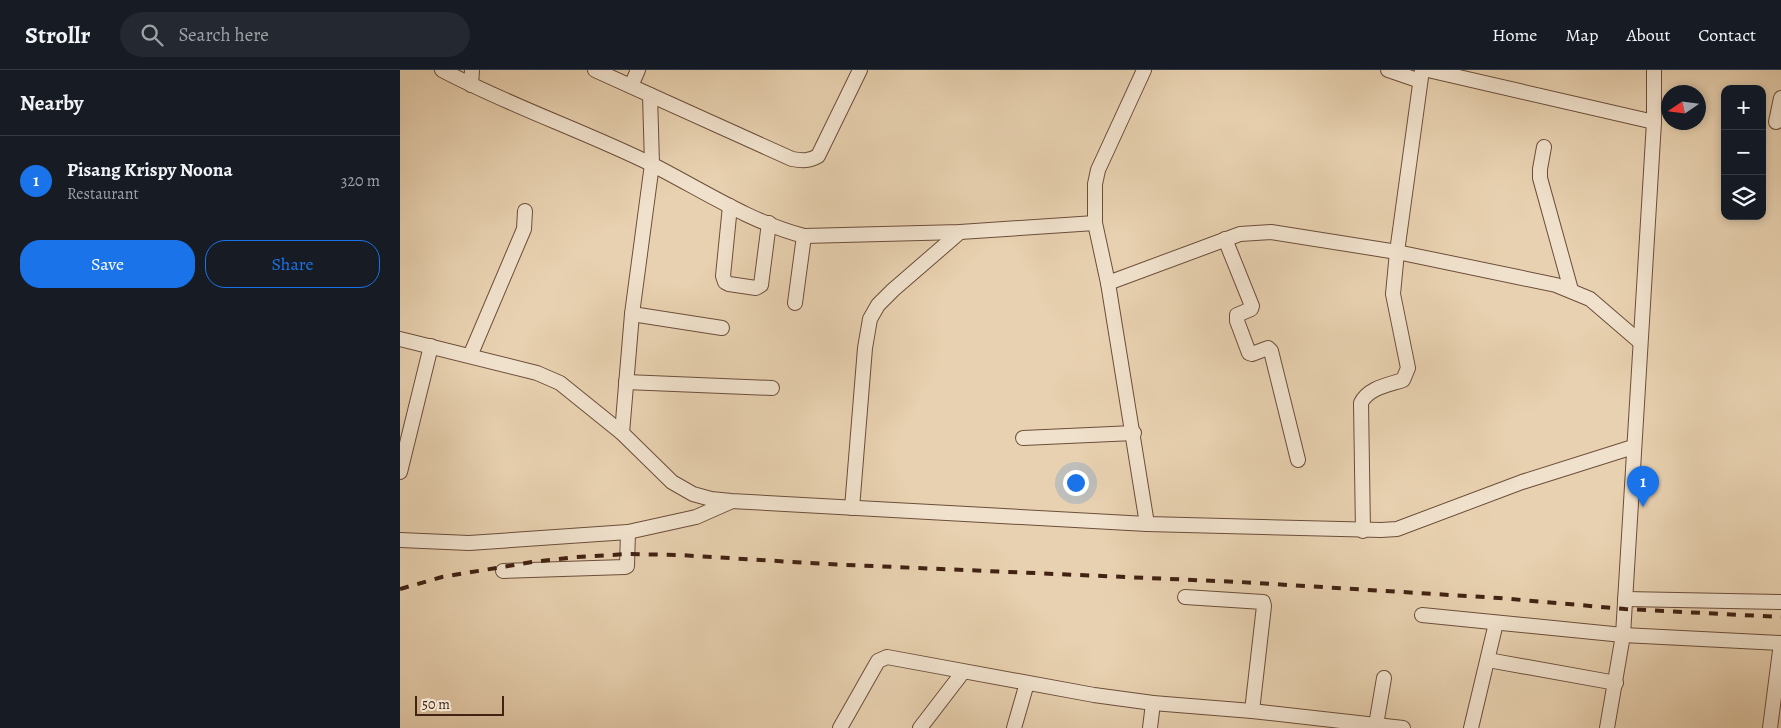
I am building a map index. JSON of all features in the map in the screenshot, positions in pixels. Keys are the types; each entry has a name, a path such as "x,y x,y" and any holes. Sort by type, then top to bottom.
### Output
{"street":[{"path":"442,70 471,85 652,164 730,206 786,231 804,236 960,232 1095,223"},
{"path":"471,85 472,70"},
{"path":"595,70 792,159 802,161 811,160 818,156 860,70"},
{"path":"631,86 638,70"},
{"path":"1144,70 1098,170 1095,184 1095,223 1108,283 1134,433 1147,524"},
{"path":"1388,70 1424,74 1654,122"},
{"path":"1607,728 1623,635 1654,122 1654,70"},
{"path":"1363,531 1360,403 1370,392 1403,380 1408,368 1393,294 1397,252 1424,74"},
{"path":"622,433 632,314 652,164 650,95"},
{"path":"1776,122 1781,98"},
{"path":"1544,147 1540,178 1571,290"},
{"path":"730,206 723,276 725,282 729,284 756,288 761,285 769,223"},
{"path":"470,356 524,229 525,211"},
{"path":"852,508 865,348 870,320 878,305 893,290 960,232"},
{"path":"1108,283 1240,234 1271,232 1397,252 1556,285 1590,299 1640,342"},
{"path":"795,304 804,236"},
{"path":"1225,239 1252,306 1249,310 1237,315 1237,321 1249,353 1252,354 1268,348 1271,351 1298,460"},
{"path":"632,314 722,328"},
{"path":"400,339 537,373 560,383 622,433 672,482 693,494 711,499 731,501 1147,524 1363,531 1397,528 1522,482 1633,447"},
{"path":"400,472 431,346"},
{"path":"626,382 772,388"},
{"path":"1023,438 1134,433"},
{"path":"400,540 469,543 628,532 696,517 731,501"},
{"path":"503,571 625,567 627,566 628,532"},
{"path":"1185,597 1261,600 1263,602 1252,711"},
{"path":"1625,599 1781,602"},
{"path":"1422,616 1623,635 1781,643 1770,728"},
{"path":"1471,728 1496,623"},
{"path":"840,728 878,661 883,658 896,658 1094,695 1154,703 1252,711 1403,728"},
{"path":"1488,660 1616,683"},
{"path":"920,728 963,672"},
{"path":"1376,725 1384,678"},
{"path":"1014,728 1027,684"},
{"path":"1150,728 1154,703"}],"railway":[{"path":"400,589 442,577 532,562 628,554 679,555 826,564 1240,582 1499,598 1625,609 1781,617"}],"place":[{"name":"Pisang Krispy Noona","path":"1643,507"}]}
